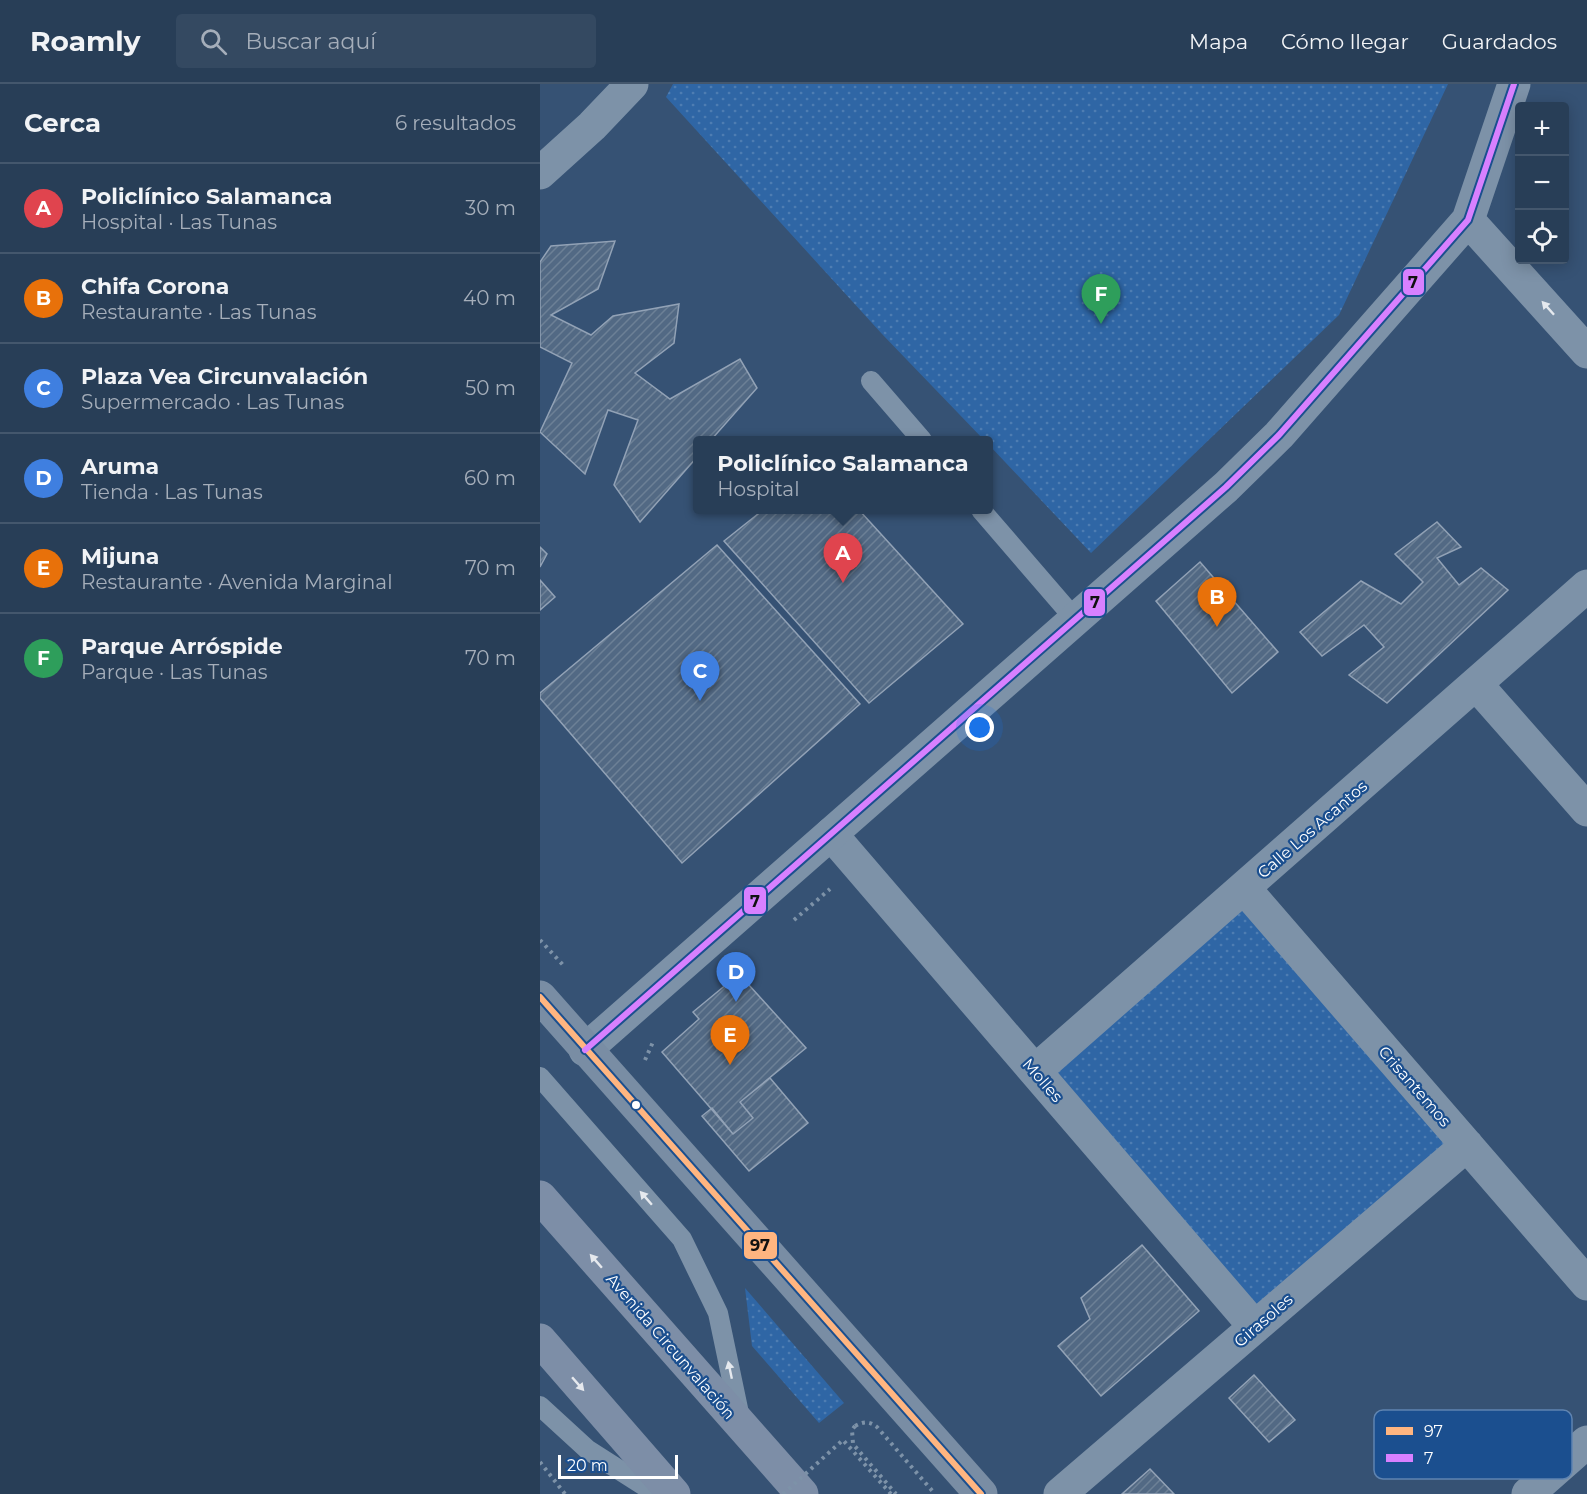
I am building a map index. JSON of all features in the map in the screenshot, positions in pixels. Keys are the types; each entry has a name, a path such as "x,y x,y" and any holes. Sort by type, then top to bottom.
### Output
{"main road":[{"path":"540,997 981,1494"},
{"name":"Avenida Circunvalación","path":"540,1197 802,1494"},
{"path":"540,1340 674,1494"}],"street":[{"path":"540,173 592,126 632,84"},
{"path":"585,1050 1226,487 1279,435 1468,220 1514,84"},
{"path":"1468,220 1587,352"},
{"name":"Calle Los Acantos","path":"1035,1071 1587,585"},
{"path":"1476,684 1587,810"},
{"name":"Molles","path":"831,834 1255,1327"},
{"name":"Crisantemos","path":"1244,888 1587,1284"},
{"name":"Girasoles","path":"1060,1494 1467,1145"},
{"path":"1572,1455 1587,1442"},
{"path":"1528,1494 1545,1479"}],"lane":[{"path":"871,381 918,436"},
{"path":"984,514 1075,619"},
{"path":"540,1077 682,1239 718,1313 742,1427"},
{"path":"540,1406 588,1450 657,1494"}],"path":[{"path":"896,1494 853,1444 852,1431 855,1426 863,1422 871,1422 878,1427 935,1494"},
{"path":"783,1494 843,1440 891,1494"},
{"path":"540,1462 565,1494"}],"shaded area":[{"path":"673,84 1448,84 1339,315 1091,553 993,449 993,436 980,436 882,334 666,97"},
{"path":"1240,907 1453,1147 1257,1313 1048,1072"},
{"path":"745,1288 844,1403 819,1423 752,1346"}],"building":[{"path":"615,241 598,289 551,315 591,335 613,316 679,304 674,343 635,373 670,399 740,359 757,388 715,436 693,436 693,462 640,522 614,485 638,420 608,410 585,474 540,432 572,363 540,347 540,262 551,246"},
{"path":"758,514 863,514 963,624 869,703 724,541"},
{"path":"1437,522 1461,547 1437,558 1459,585 1481,568 1508,590 1387,703 1349,675 1384,647 1364,625 1322,656 1300,632 1361,581 1401,604 1423,582 1395,554"},
{"path":"717,545 860,704 682,863 540,698 540,693"},
{"path":"540,547 547,554 540,567"},
{"path":"1200,562 1278,652 1232,693 1156,601"},
{"path":"540,580 555,597 540,610"},
{"path":"739,974 806,1048 740,1102 753,1118 733,1134 662,1052 699,1019 693,1012"},
{"path":"770,1078 808,1123 749,1171 702,1116 712,1108 733,1134 753,1118 740,1102"},
{"path":"1142,1245 1199,1311 1101,1396 1058,1346 1090,1319 1081,1298"},
{"path":"1254,1375 1295,1420 1269,1442 1229,1398"},
{"path":"1150,1469 1174,1494 1122,1494"}],"transit line":[{"name":"7","path":"585,1050 1226,487 1279,435 1468,220 1514,84"},
{"name":"97","path":"540,997 981,1494"}],"place":[{"name":"Parque Arróspide","path":"1101,324"},
{"name":"Policlínico Salamanca","path":"843,583"},
{"name":"Chifa Corona","path":"1217,627"},
{"name":"Plaza Vea Circunvalación","path":"700,701"},
{"name":"Aruma","path":"736,1002"},
{"name":"Mijuna","path":"730,1065"}]}
